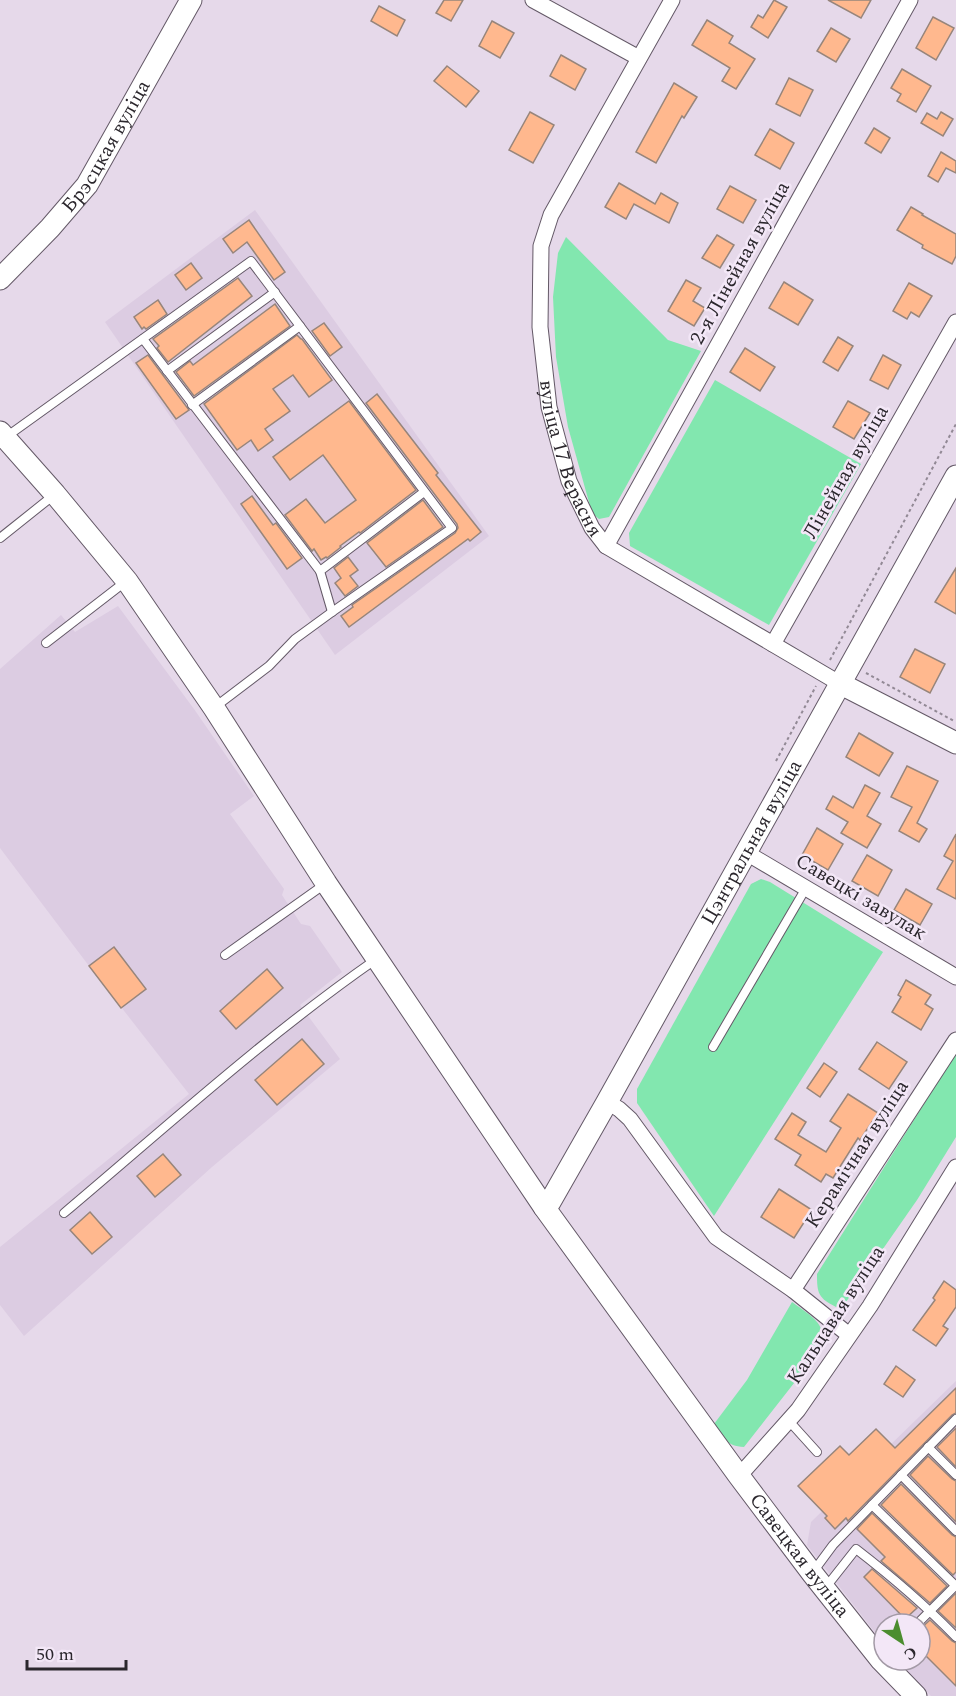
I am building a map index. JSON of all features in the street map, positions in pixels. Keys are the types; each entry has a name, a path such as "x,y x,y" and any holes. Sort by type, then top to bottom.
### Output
{"street":[{"name":"Брэсцкая вуліца","path":"0,279 50,228 87,185 191,0"},
{"path":"533,0 639,58"},
{"name":"вуліца 17 Верасня","path":"672,0 551,215 541,246 540,327 549,407 569,481 592,528 606,546 839,683 956,742"},
{"name":"2-я Лінейная вуліца","path":"606,546 910,0"},
{"name":"Лінейная вуліца","path":"773,644 956,322"},
{"name":"Савецкая вуліца","path":"3,434 56,494 127,581 214,708 376,959 544,1207 739,1476 872,1646"},
{"name":"Цэнтральная вуліца","path":"544,1207 550,1202 607,1102 839,683 953,488"},
{"name":"Савецкі завулак","path":"745,852 956,977"},
{"name":"Керамічная вуліца","path":"793,1290 956,1040"},
{"path":"607,1102 630,1119 716,1237 793,1290 849,1335"},
{"name":"Кальцавая вуліца","path":"739,1476 798,1410 849,1335 956,1167"},
{"name":"Савецкая вуліца","path":"895,1672 916,1696"}],"lane":[{"path":"3,434 143,339 251,261 275,292 452,528 295,639 268,666 214,708"},
{"path":"167,371 275,292"},
{"path":"192,405 300,326"},
{"path":"143,339 320,571 332,612"},
{"path":"320,571 424,492"},
{"path":"0,538 56,494"},
{"path":"46,643 127,581"},
{"path":"225,955 326,883"},
{"path":"713,1047 806,888"},
{"path":"64,1213 293,1021 376,959"},
{"path":"819,1581 833,1545 956,1419"},
{"path":"789,1421 818,1452"},
{"path":"928,1447 956,1476"},
{"path":"901,1475 956,1531"},
{"path":"872,1504 956,1585 930,1611"},
{"path":"819,1581 856,1549 888,1574 956,1637"}],"path":[{"path":"850,664 956,722"}],"shaded area":[{"path":"255,210 489,536 335,655 105,322"},
{"path":"118,606 194,709 254,796 230,814 284,889 282,895 301,924 310,926 342,972 300,1005 340,1059 212,1167 24,1336 0,1305 0,1247 189,1094 0,848 0,669 61,615 75,632"},
{"path":"956,1381 956,1696 931,1696 908,1672 932,1672 932,1612 872,1612 872,1629 807,1545 811,1522"}],"green space":[{"path":"566,237 668,340 701,351 609,517 599,519 592,513 568,427 556,357 553,297 558,253"},
{"path":"715,380 861,464 769,625 630,546 629,533"},
{"path":"761,879 770,882 883,952 714,1216 637,1103 637,1089 751,884"},
{"path":"956,1053 956,1137 917,1200 846,1302 836,1307 822,1298 817,1286 817,1274"},
{"path":"792,1302 810,1315 821,1327 822,1338 816,1355 744,1447 733,1445 726,1440 714,1424 747,1380"}],"building":[{"path":"444,0 463,0 451,21 436,13"},
{"path":"774,0 787,7 768,38 751,27 758,15 763,18"},
{"path":"828,0 871,0 861,18"},
{"path":"379,6 405,20 397,36 371,21"},
{"path":"933,17 954,28 936,60 916,48"},
{"path":"707,20 733,36 729,43 755,59 736,89 722,81 730,68 692,45"},
{"path":"492,21 514,33 500,58 479,46"},
{"path":"831,28 850,39 836,62 817,51"},
{"path":"561,55 586,69 575,90 550,76"},
{"path":"447,66 479,91 466,107 434,81"},
{"path":"902,69 931,86 916,112 897,101 901,94 891,88"},
{"path":"789,78 813,90 800,116 776,104"},
{"path":"674,83 697,97 684,118 682,116 656,163 636,152"},
{"path":"530,112 554,125 533,163 509,150"},
{"path":"941,112 953,119 943,136 921,123 927,113 937,119"},
{"path":"874,128 890,138 881,153 865,143"},
{"path":"770,129 794,143 780,169 755,155"},
{"path":"941,152 956,161 956,173 946,168 938,182 928,176"},
{"path":"619,183 655,204 661,193 678,203 669,223 634,204 626,219 605,207"},
{"path":"730,186 756,200 743,223 717,209"},
{"path":"911,207 956,234 956,256 952,264 922,248 923,245 897,230"},
{"path":"249,220 285,272 274,280 247,242 233,253 223,239"},
{"path":"717,235 734,245 720,268 702,258"},
{"path":"191,263 202,278 186,290 175,275"},
{"path":"238,278 252,296 168,362 153,339"},
{"path":"686,280 701,288 693,301 705,308 694,326 668,311"},
{"path":"784,282 813,300 798,325 769,308"},
{"path":"909,283 932,296 919,317 911,312 907,319 893,311"},
{"path":"158,300 167,314 146,329 144,327 142,329 134,317"},
{"path":"275,304 290,326 194,396 176,372 190,361 193,365"},
{"path":"324,323 342,347 330,356 312,331"},
{"path":"297,335 332,380 309,397 293,375 273,389 290,411 265,429 273,440 258,451 251,440 237,450 204,404"},
{"path":"838,337 853,346 838,371 823,362"},
{"path":"745,348 775,367 760,391 730,372"},
{"path":"148,355 189,410 176,419 136,363"},
{"path":"883,355 901,365 888,389 870,380"},
{"path":"377,394 481,532 470,541 468,539 349,627 341,616 353,607 352,605 455,533 458,528 366,403"},
{"path":"349,401 416,490 327,558 321,560 285,515 306,499 325,523 356,500 323,455 290,480 273,457"},
{"path":"848,401 870,413 854,439 833,427"},
{"path":"252,496 273,525 276,523 302,558 287,569 241,504"},
{"path":"423,500 443,527 386,567 367,543"},
{"path":"348,557 358,570 350,576 358,586 345,596 335,583 341,578 334,568"},
{"path":"956,568 956,614 935,602"},
{"path":"915,649 945,664 930,693 900,677"},
{"path":"859,733 893,753 879,776 846,757"},
{"path":"907,766 938,781 917,823 927,829 919,842 899,831 912,807 891,797"},
{"path":"865,785 880,793 867,816 881,824 867,848 841,833 848,822 826,809 833,796 853,808"},
{"path":"817,828 843,844 828,870 802,855"},
{"path":"956,834 956,899 937,889 953,861 944,856"},
{"path":"867,855 892,870 878,896 852,881"},
{"path":"906,889 932,904 920,925 894,910"},
{"path":"114,947 146,989 121,1008 89,966"},
{"path":"267,969 283,988 236,1029 220,1011"},
{"path":"906,980 931,995 925,1004 933,1009 921,1030 892,1012 901,997 898,995"},
{"path":"302,1039 324,1064 277,1105 255,1080"},
{"path":"877,1042 907,1062 889,1089 859,1069"},
{"path":"824,1063 837,1072 820,1097 807,1088"},
{"path":"848,1094 878,1113 860,1140 858,1138 833,1178 826,1174 821,1182 795,1165 801,1155 775,1139 792,1113 806,1122 798,1135 826,1152 841,1128 830,1121"},
{"path":"163,1154 181,1175 155,1197 137,1176"},
{"path":"779,1189 812,1210 794,1238 761,1217"},
{"path":"90,1212 112,1237 92,1254 70,1230"},
{"path":"944,1281 956,1290 956,1307 943,1326 948,1329 936,1346 913,1330 935,1300 933,1298"},
{"path":"896,1366 915,1380 903,1397 884,1384"},
{"path":"956,1388 956,1413 848,1521 846,1518 835,1529 825,1518 827,1516 798,1486 840,1446 849,1455 876,1429 895,1448"},
{"path":"956,1428 956,1467 937,1447"},
{"path":"928,1456 956,1481 956,1522 910,1475"},
{"path":"901,1484 956,1537 956,1572 953,1575 881,1505"},
{"path":"872,1513 947,1586 930,1603 881,1561 885,1557 857,1529"},
{"path":"872,1569 917,1608 913,1612 898,1612 864,1577"},
{"path":"956,1593 956,1628 938,1611"},
{"path":"932,1622 956,1643 956,1686 932,1662"}]}
